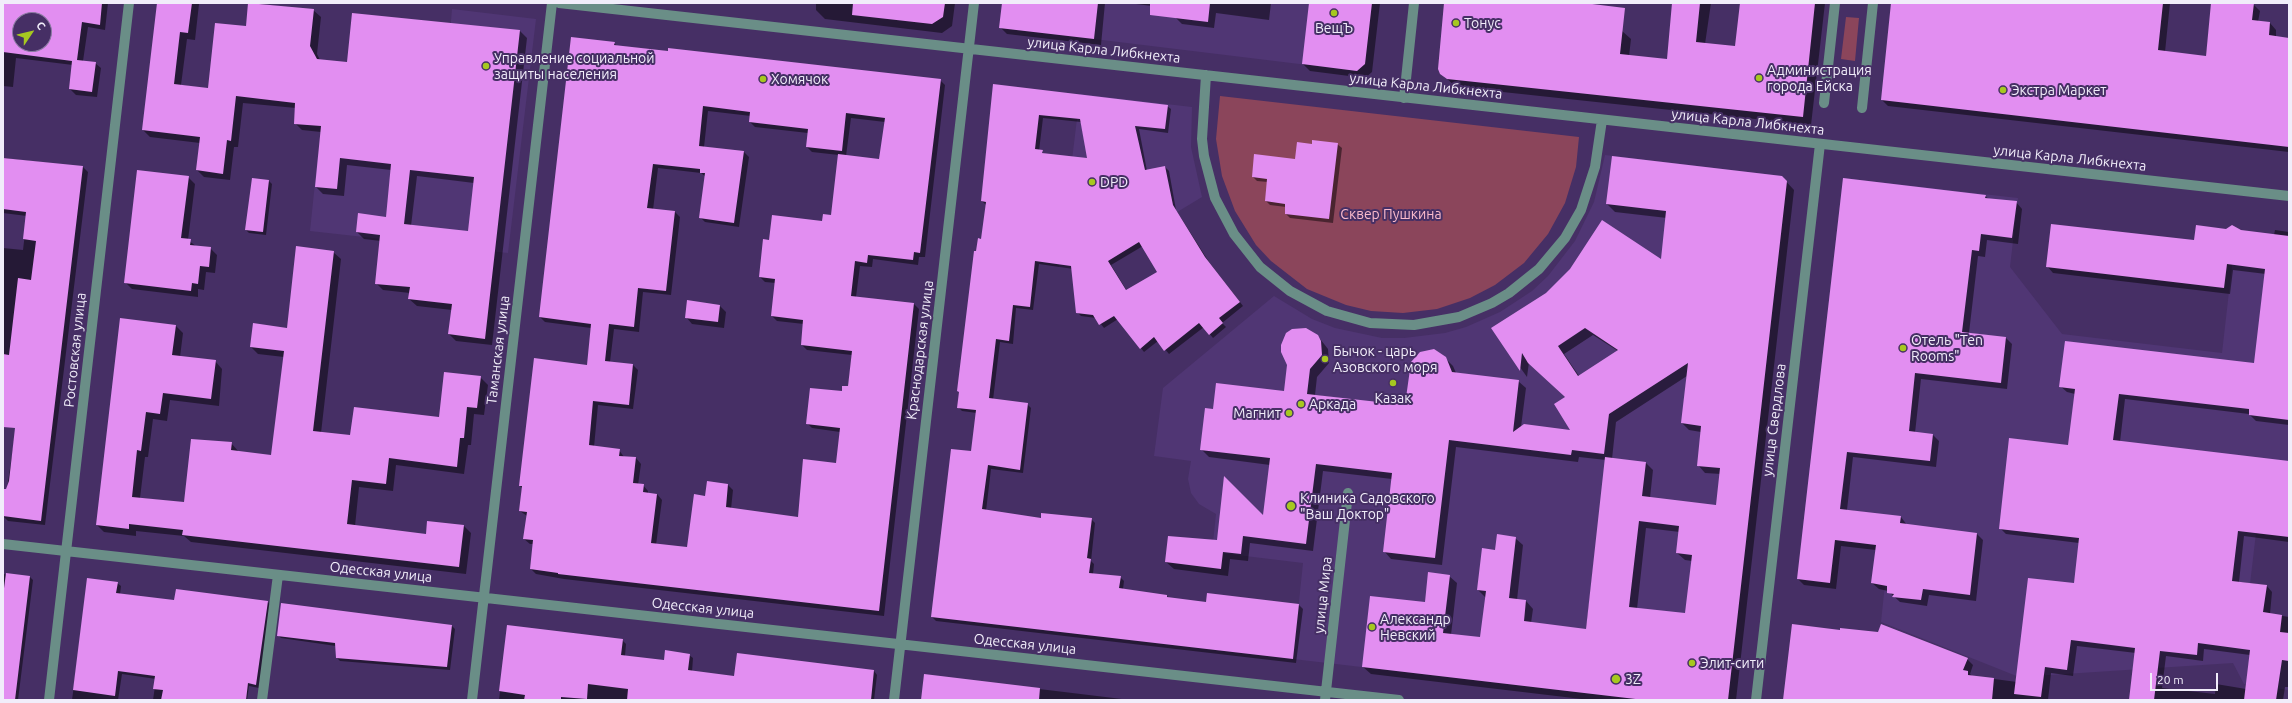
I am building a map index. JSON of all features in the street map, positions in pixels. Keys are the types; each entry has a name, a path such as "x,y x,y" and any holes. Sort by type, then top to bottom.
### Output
{"street":[{"name":"Ростовская улица","path":"49,700 129,3"},
{"name":"Таманская улица","path":"472,700 552,3"},
{"name":"улица Карла Либкнехта","path":"559,3 2289,196"},
{"name":"Краснодарская улица","path":"894,700 974,3"},
{"path":"1404,98 1414,3"},
{"path":"1824,103 1835,3"},
{"path":"1862,108 1873,3"},
{"path":"1206,75 1202,139 1204,156 1215,198 1234,234 1260,267 1290,291 1327,311 1370,323 1414,325 1449,319 1492,303 1523,284 1552,256 1565,238 1581,210 1595,168 1602,120"},
{"name":"улица Свердлова","path":"1756,700 1820,144"},
{"name":"улица Мира","path":"1325,696 1348,493"},
{"name":"Одесская улица","path":"3,544 900,644 1325,696 1399,700"},
{"path":"262,700 278,575"}],"shaded area":[{"path":"1098,3 1372,3 1365,64 1357,71 1094,39"},
{"path":"452,9 536,19 508,253 310,231 318,154 324,154 447,69"},
{"path":"1080,94 1192,107 1191,147 1202,197 1136,237 1071,269 1059,267"},
{"path":"1605,155 1782,176 1787,181 1728,700 1644,700 1293,659 1303,563 1212,552 1216,514 1199,504 1191,493 1188,479 1191,461 1154,456 1163,388 1274,296 1312,319 1335,328 1382,338 1404,338 1445,333 1466,327 1500,312 1532,291 1548,276 1575,241 1594,202"},
{"path":"1843,178 2018,198 2010,267 2062,334 2222,353 2236,230 2289,236 2289,537 2256,533 2245,627 2289,633 2289,690 2244,684 2233,663 2019,677 1881,622 1889,546 1802,536"}],"green space":[{"path":"1846,17 1859,18 1855,61 1841,59"},
{"name":"Сквер Пушкина","path":"1220,96 1579,137 1576,167 1565,203 1548,234 1524,263 1495,285 1470,298 1437,309 1403,313 1371,311 1346,305 1307,289 1271,261 1256,245 1235,211 1222,176 1216,139"}],"building":[{"path":"3,3 102,3 100,25 82,22 77,60 96,62 92,92 69,89 72,61 3,52"},
{"path":"157,3 192,3 188,33 180,32 174,84 208,88 215,23 246,26 248,3 314,9 310,46 317,59 347,62 352,13 520,30 485,339 448,334 452,304 408,299 410,287 375,284 380,235 356,232 358,213 386,217 391,164 340,158 337,189 315,187 321,126 294,124 295,103 236,96 231,141 227,140 223,174 196,170 200,137 142,130","holes":["410,170 474,177 468,231 404,224"]},
{"path":"853,3 945,3 943,17 932,24 852,15"},
{"path":"1002,3 1098,3 1094,39 999,28"},
{"path":"1150,3 1210,3 1208,22 1150,15"},
{"path":"1309,3 1372,3 1365,64 1357,71 1302,64"},
{"path":"1444,3 1584,3 1625,8 1620,54 1667,59 1672,3 1700,3 1696,42 1735,46 1740,3 1815,3 1803,117 1447,79 1440,74 1438,69"},
{"path":"1891,3 2163,3 2158,50 2206,56 2211,3 2254,3 2252,20 2270,22 2269,35 2289,38 2289,147 1881,100"},
{"path":"571,37 615,42 614,45 668,51 668,48 941,79 920,253 914,252 913,260 868,255 867,263 855,261 851,296 914,303 879,611 558,574 530,569 533,540 523,539 527,512 519,511 522,486 519,486 534,358 587,365 591,324 539,317","holes":["703,106 750,112 749,122 808,129 806,147 842,151 846,113 885,118 879,159 838,154 831,215 823,214 822,221 772,215 769,240 763,239 759,277 775,279 771,316 803,320 801,345 852,351 848,386 842,386 842,391 810,388 806,424 840,428 836,463 803,459 798,517 726,507 728,484 707,481 705,496 694,494 687,547 651,543 657,494 643,492 644,484 633,483 636,457 619,456 620,449 589,445 593,401 629,405 633,364 605,361 609,324 634,327 638,288 666,291 675,211 647,208 653,164 700,169 700,173 705,173 699,218 734,223 744,151 699,146"]},
{"path":"993,84 1168,105 1165,129 1135,126 1145,170 1165,166 1173,205 1205,257 1240,302 1219,318 1223,323 1209,335 1199,323 1164,351 1154,337 1140,349 1114,316 1099,325 1093,315 1076,313 1071,266 1035,261 1030,307 1013,305 1009,341 996,339 989,398 1028,403 1020,470 988,465 982,509 1041,518 1041,513 1092,518 1087,558 1091,559 1089,573 1121,576 1119,588 1167,595 1167,597 1206,602 1207,593 1299,604 1293,659 931,617 951,449 971,451 976,410 957,408 959,392 957,391 974,251 976,251 978,238 981,239 986,202 981,201","holes":["1039,115 1080,119 1087,158 1042,153 1043,150 1035,149","1139,242 1157,272 1126,290 1108,261"]},
{"path":"1312,140 1338,143 1329,219 1285,214 1285,204 1265,201 1267,179 1252,177 1254,154 1295,159 1297,142 1312,144"},
{"path":"1612,156 1782,176 1787,181 1728,700 1644,700 1362,667 1370,596 1425,602 1428,572 1450,575 1443,633 1480,637 1486,591 1477,590 1482,548 1495,550 1497,534 1516,537 1509,598 1526,600 1524,621 1586,629 1605,457 1646,462 1642,496 1716,505 1720,468 1697,466 1701,426 1681,423 1688,363 1609,414 1604,454 1572,450 1571,455 1449,440 1435,558 1383,552 1392,473 1316,464 1306,544 1243,536 1241,554 1223,552 1221,569 1165,562 1168,536 1217,540 1224,476 1263,515 1270,458 1200,450 1205,408 1213,409 1216,383 1284,391 1287,365 1281,352 1281,345 1286,333 1292,329 1306,328 1318,335 1321,341 1322,355 1310,369 1307,394 1405,405 1411,362 1420,352 1434,349 1446,357 1452,372 1519,380 1513,432 1524,424 1570,430 1554,404 1565,397 1528,363 1522,353 1520,371 1491,328 1546,293 1570,269 1602,220 1661,259 1666,211 1606,204","holes":["1585,328 1618,350 1578,376 1558,346","1639,521 1679,526 1676,553 1692,555 1685,613 1629,607"]},
{"path":"3,158 83,166 41,521 3,516 3,489 6,489 9,481 15,428 3,427 3,354 9,355 18,278 31,280 36,241 23,239 26,212 3,209"},
{"path":"137,170 189,176 181,238 191,239 190,245 211,247 209,267 200,266 198,284 192,283 191,291 124,283"},
{"path":"252,178 269,180 263,232 245,230"},
{"path":"1843,178 1986,195 1985,198 2017,201 2012,238 1981,234 1979,251 1972,250 1962,332 2006,337 2001,383 1915,373 1909,431 1933,434 1930,461 1847,452 1840,509 1901,516 1900,523 1977,533 1970,595 1923,589 1921,600 1892,597 1894,594 1887,593 1887,586 1871,583 1876,545 1835,540 1830,583 1797,579"},
{"path":"2051,224 2194,240 2196,225 2226,229 2232,225 2241,230 2289,236 2289,420 2249,415 2249,409 2119,394 2113,440 2289,461 2289,537 2238,531 2232,581 2267,585 2263,612 2282,615 2280,632 2289,633 2289,661 2282,660 2276,700 2244,700 2250,650 2198,643 2197,655 2160,651 2154,700 2129,700 2135,648 2071,640 2067,670 2045,667 2041,697 2014,694 2028,578 2074,583 2079,538 1999,529 2009,438 2068,445 2075,389 2059,387 2065,341 2254,363 2265,269 2227,264 2224,288 2046,267"},
{"path":"296,246 334,251 313,431 350,435 354,407 439,417 444,372 481,376 477,408 467,407 464,438 460,438 457,467 389,458 386,484 352,480 347,524 426,534 427,521 464,525 459,567 182,535 183,530 129,524 129,529 96,525 120,318 176,325 172,355 216,360 211,399 163,393 160,414 146,412 141,451 137,450 132,497 184,502 191,439 232,442 231,450 271,455 284,351 250,347 253,323 287,328"},
{"path":"687,300 720,305 718,322 685,318"},
{"path":"6,573 30,576 15,700 3,700 3,596"},
{"path":"87,578 118,582 116,593 174,600 176,589 268,601 256,685 248,683 246,700 161,700 163,690 153,689 155,676 118,671 115,696 73,690"},
{"path":"281,603 452,625 447,667 336,658 335,643 277,636"},
{"path":"1792,624 1840,630 1840,628 1878,632 1881,624 1968,658 1963,670 1968,671 1968,675 1994,678 1992,700 1783,700"},
{"path":"507,625 623,639 621,655 664,660 665,650 690,654 688,670 734,676 737,653 874,670 871,700 627,700 628,689 588,684 587,699 561,697 561,700 524,700 525,695 499,691"},
{"path":"924,674 1040,688 1039,700 921,700"}],"place":[{"name":"ВещЪ","path":"1334,13"},
{"name":"Тонус","path":"1456,23"},
{"name":"Управление социальной защиты населения","path":"486,66"},
{"name":"Администрация города Ейска","path":"1759,78"},
{"name":"Хомячок","path":"763,79"},
{"name":"Экстра Маркет","path":"2003,90"},
{"name":"DPD","path":"1092,182"},
{"name":"Отель \"Ten Rooms\"","path":"1903,348"},
{"name":"Бычок - царь Азовского моря","path":"1325,359"},
{"name":"Казак","path":"1393,383"},
{"name":"Аркада","path":"1301,404"},
{"name":"Магнит","path":"1289,413"},
{"name":"Клиника Садовского \"Ваш Доктор\"","path":"1291,506"},
{"name":"Александр Невский","path":"1372,627"},
{"name":"Элит-сити","path":"1692,663"},
{"name":"3Z","path":"1616,679"}]}
